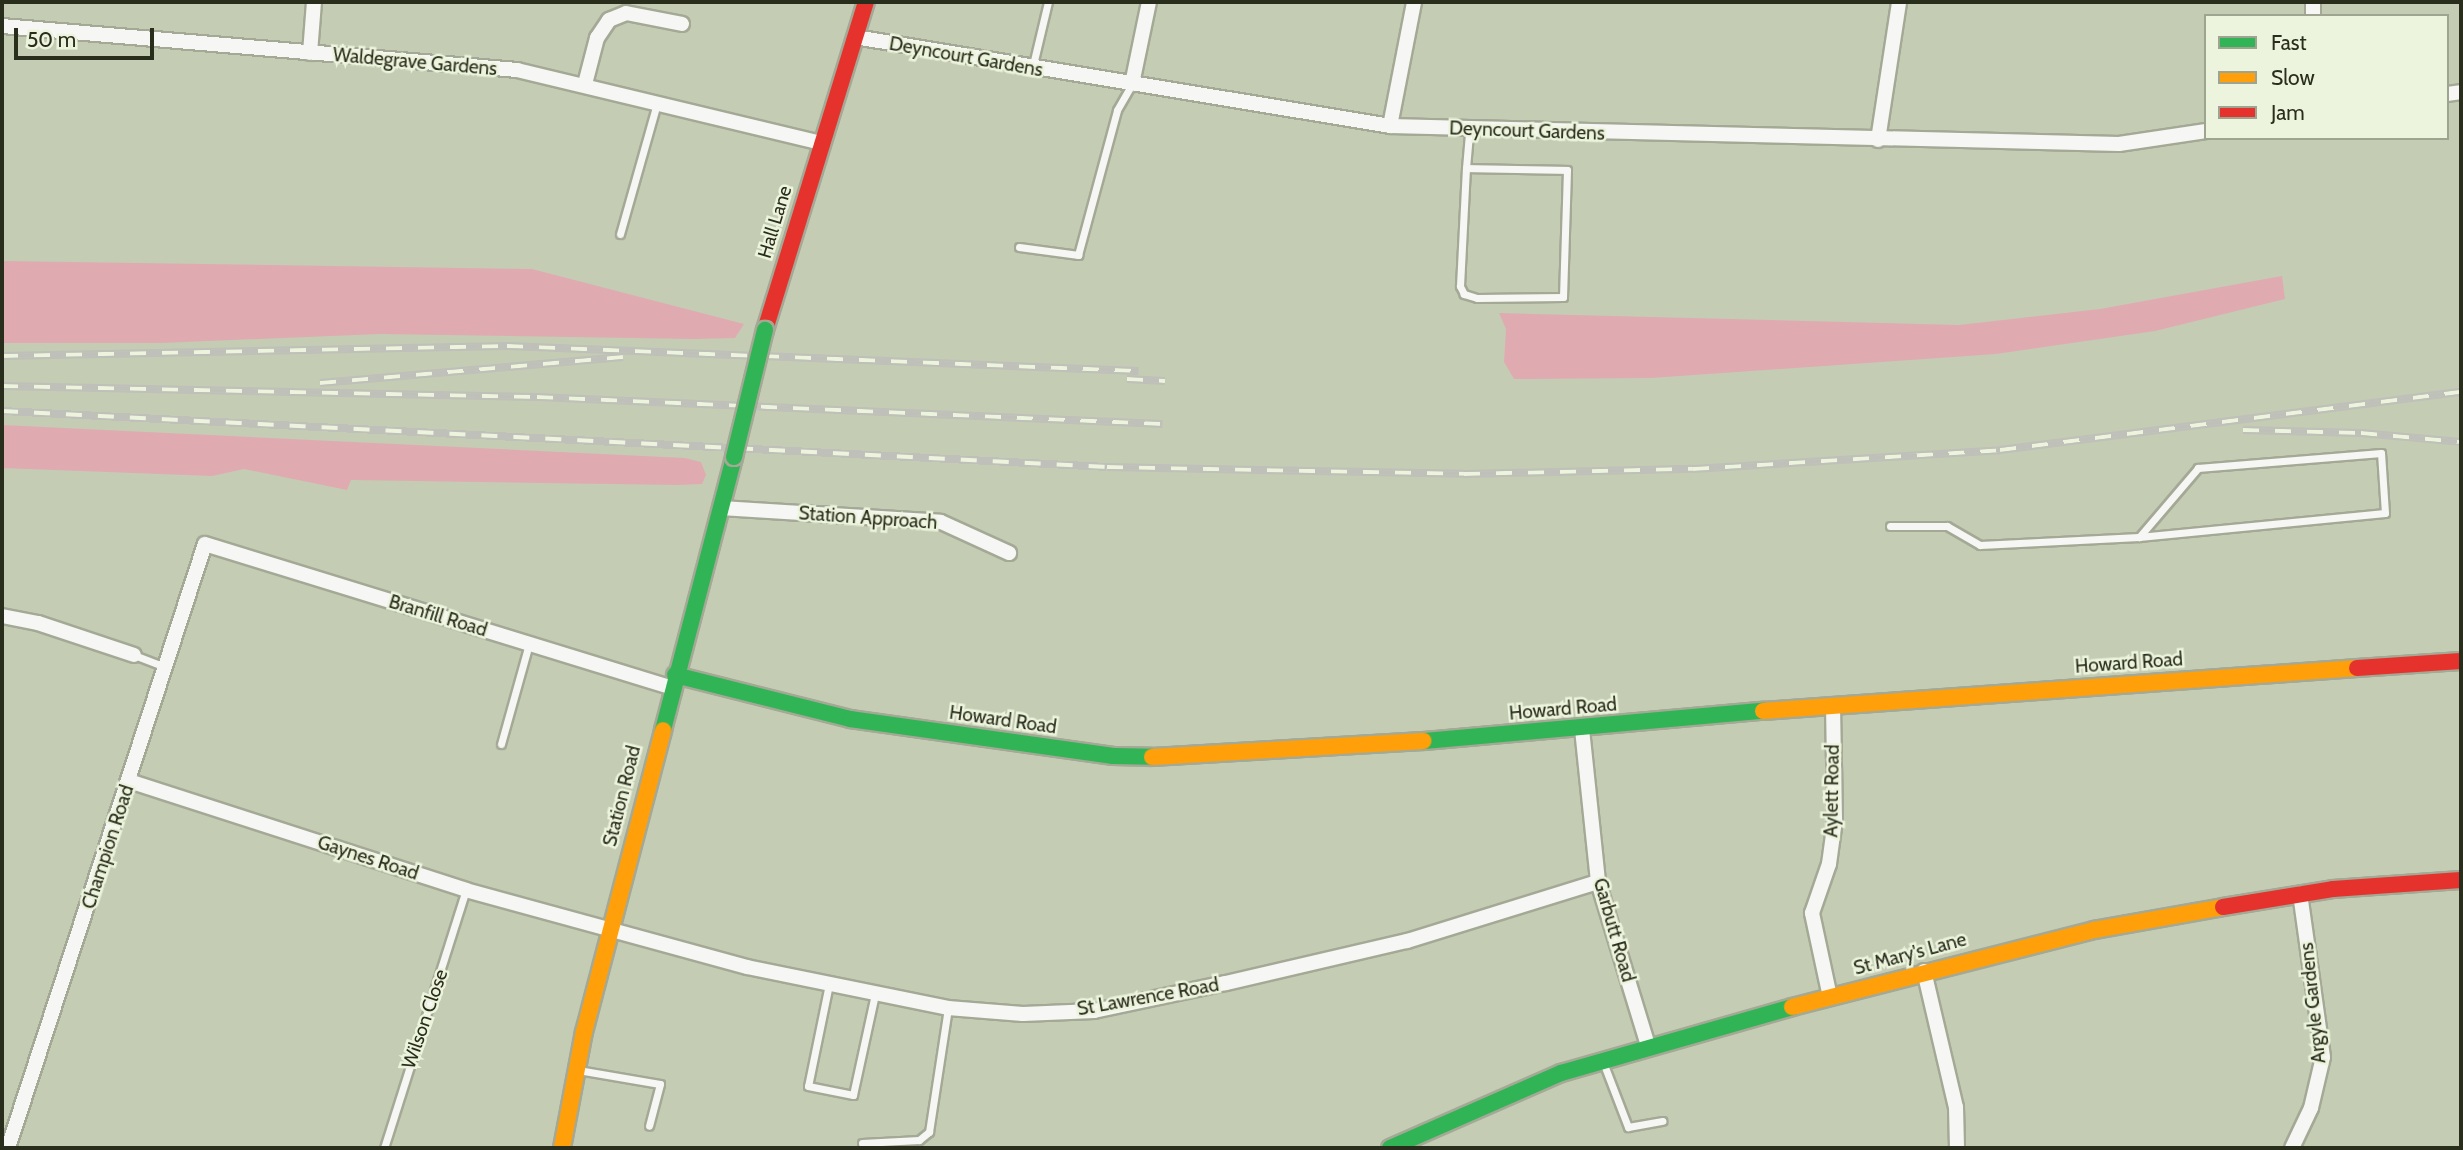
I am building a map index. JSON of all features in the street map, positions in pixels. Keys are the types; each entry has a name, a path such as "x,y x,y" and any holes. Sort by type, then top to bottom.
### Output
{"street":[{"path":"310,53 314,2"},
{"name":"Hall Lane","path":"734,457 765,330 866,2"},
{"path":"1132,84 1149,2"},
{"path":"1390,126 1414,2"},
{"path":"1878,140 1899,2"},
{"path":"585,84 597,38 609,20 626,13 682,24"},
{"name":"Waldegrave Gardens","path":"2,26 517,70 585,84 821,143"},
{"name":"Deyncourt Gardens","path":"855,37 1032,70 1390,126 1469,131 2119,145 2204,131"},
{"name":"Station Road","path":"562,1148 610,931 734,457"},
{"name":"Station Approach","path":"721,508 941,522 1009,553"},
{"name":"Branfill Road","path":"205,544 529,643 673,682"},
{"name":"Champion Road","path":"8,1148 129,781 162,666 205,544"},
{"path":"2,616 38,623 134,654"},
{"name":"Howard Road","path":"673,682 850,719 1113,756 1582,729 1833,705 2461,661"},
{"name":"Aylett Road","path":"1830,997 1812,913 1829,864 1835,820 1833,705"},
{"name":"Garbutt Road","path":"1582,729 1598,883 1648,1046"},
{"name":"Gaynes Road","path":"129,781 467,890 610,931"},
{"name":"St Mary's Lane","path":"1390,1148 1602,1060 1924,971 2094,930 2301,894 2461,880"},
{"name":"St Lawrence Road","path":"610,931 829,984 948,1008 1023,1014 1094,1011 1407,941 1598,883"},
{"name":"Argyle Gardens","path":"2292,1148 2311,1108 2323,1057 2301,894"},
{"path":"1924,971 1956,1107 1956,1148"}],"lane":[{"path":"1032,70 1048,2"},
{"path":"1019,247 1078,255 1113,122 1132,84"},
{"path":"620,234 657,102"},
{"path":"1466,168 1567,170 1563,297 1477,298 1464,293 1460,286 1466,168 1469,131"},
{"path":"1890,526 1947,526 1980,545 2139,537 2385,513 2381,453 2198,468 2139,537"},
{"path":"501,744 529,643"},
{"path":"134,654 162,666"},
{"name":"Wilson Close","path":"384,1148 467,890"},
{"path":"829,984 808,1086 853,1095 875,994"},
{"path":"862,1143 919,1140 929,1132 948,1008"},
{"path":"1602,1060 1628,1127 1662,1121"},
{"path":"578,1070 660,1084 649,1126"}],"shaded area":[{"path":"2,261 532,269 744,324 735,338 379,334 161,343 2,343"},
{"path":"2282,276 2285,299 2155,331 1996,354 1651,378 1514,379 1504,362 1506,329 1499,313 1959,325 2100,309"},
{"path":"2,425 685,458 701,462 706,475 702,484 678,485 351,480 347,490 244,469 212,476 2,468"}],"railway":[{"path":"2,356 507,346 1139,371"},
{"path":"320,383 623,357"},
{"path":"1127,379 1165,381"},
{"path":"2,386 537,397 1162,424"},
{"path":"2,411 1107,467 1464,474 1693,469 2000,450 2461,392"},
{"path":"2243,430 2361,433 2461,442"}],"traffic: fast":[{"path":"734,457 765,330"},
{"path":"663,730 734,457"},
{"path":"675,675 850,719 1113,756 1152,757"},
{"path":"1424,741 1763,711"},
{"path":"1390,1148 1561,1073 1792,1007"}],"traffic: slow":[{"path":"1763,711 2357,668"},
{"path":"562,1148 584,1032 663,730"},
{"path":"1152,757 1424,741"},
{"path":"1792,1007 2094,930 2223,907"}],"traffic: jam":[{"path":"765,330 866,2"},
{"path":"2357,668 2461,661"},
{"path":"2223,907 2333,889 2461,880"}]}
